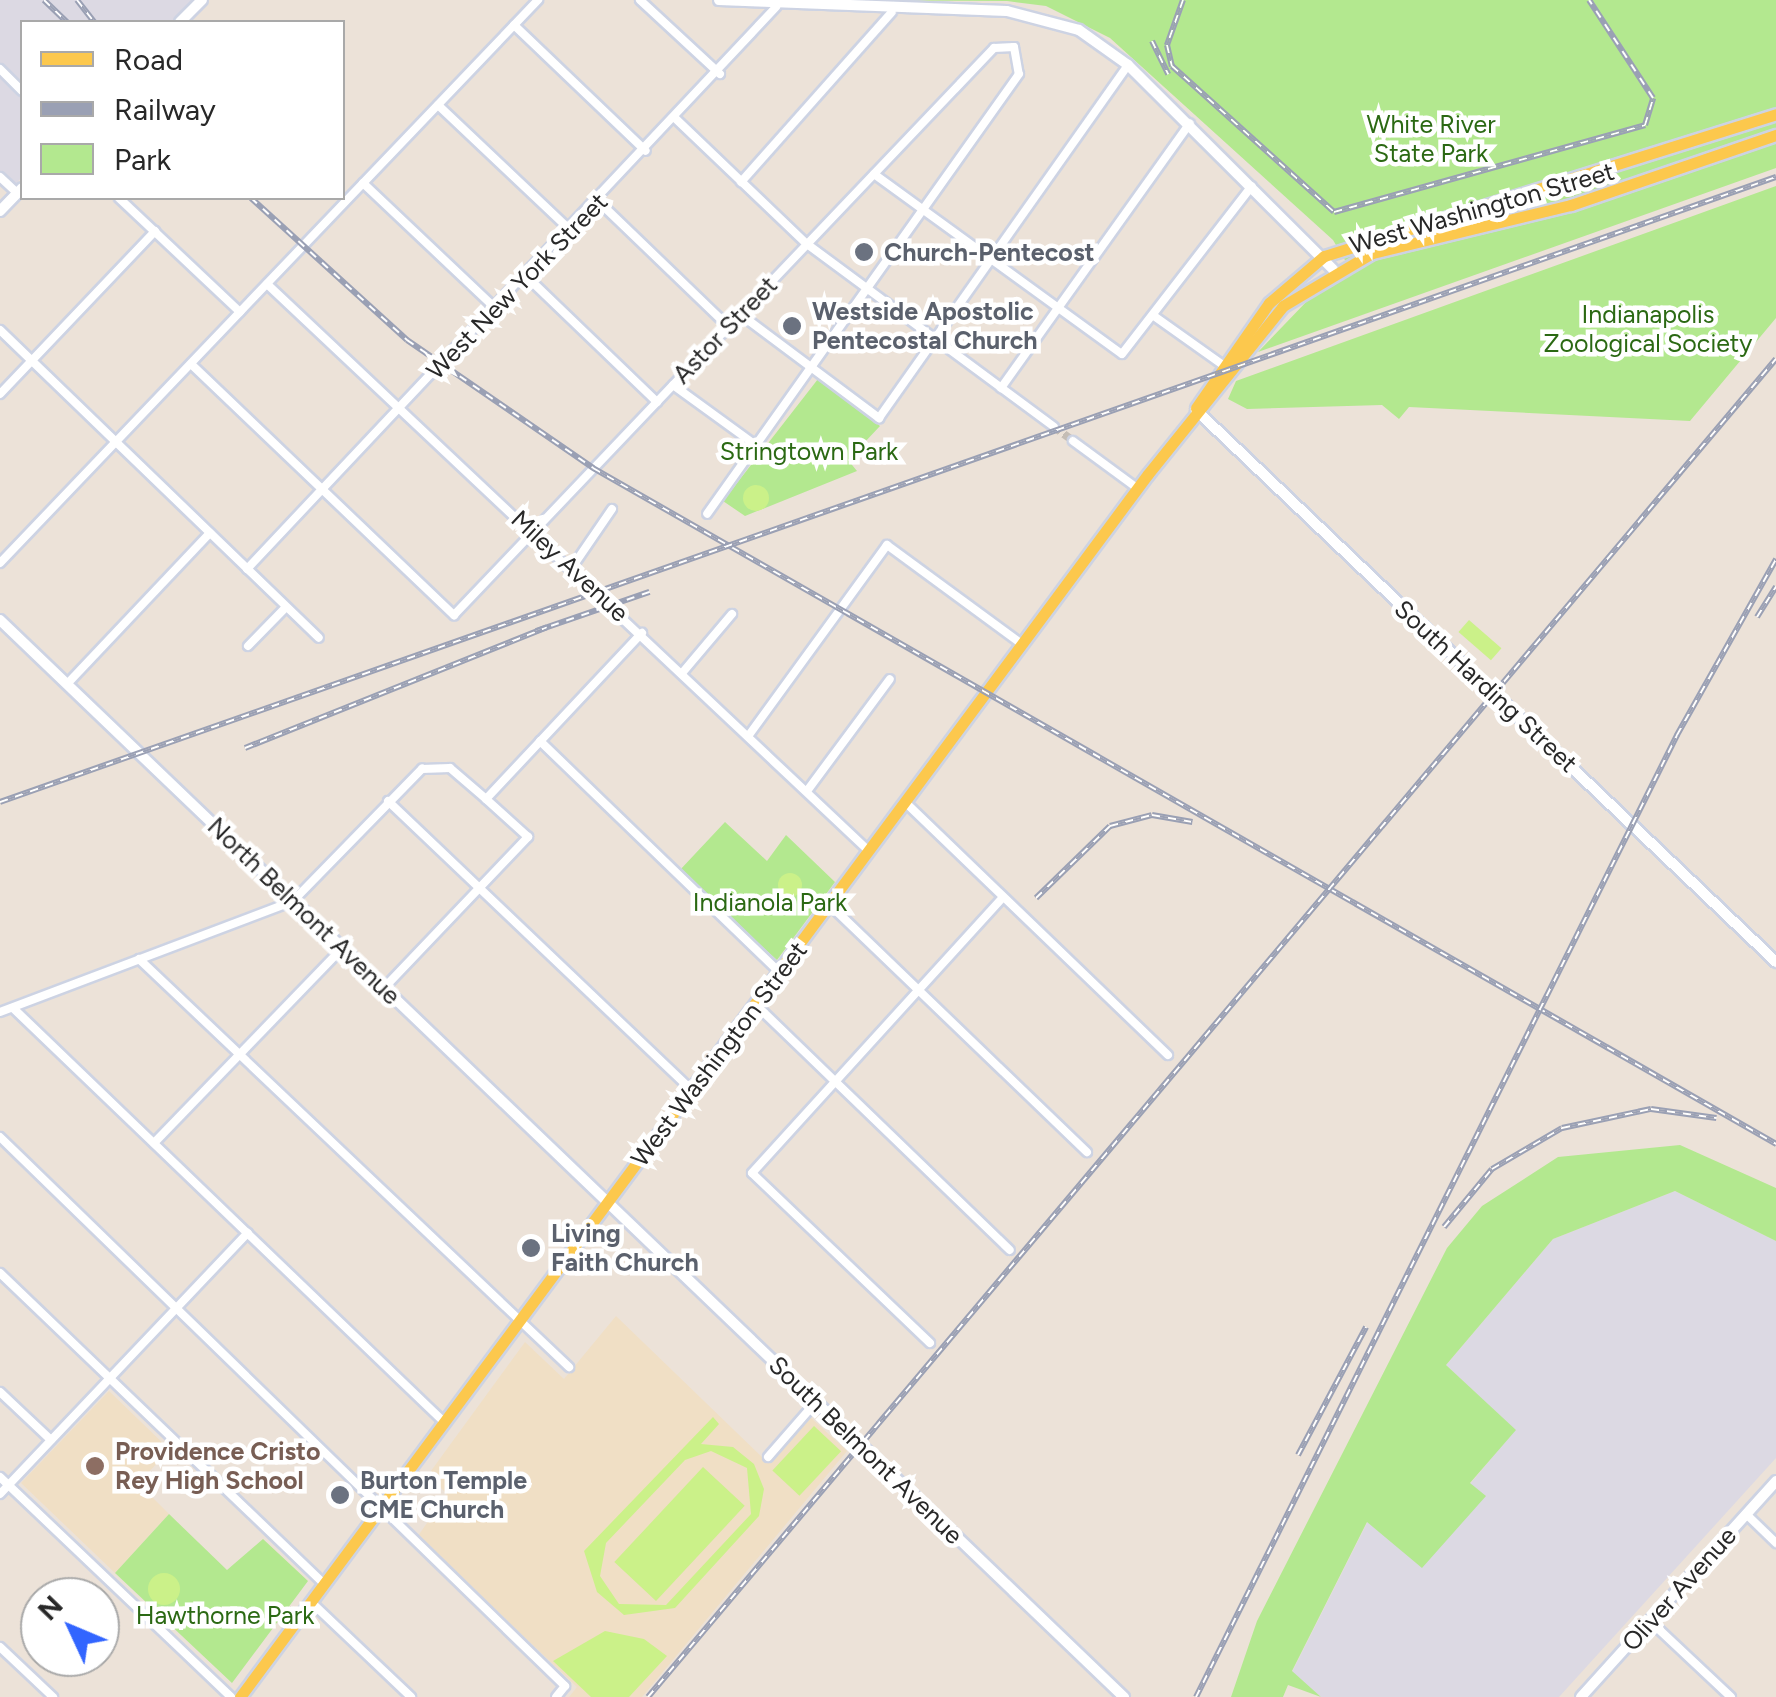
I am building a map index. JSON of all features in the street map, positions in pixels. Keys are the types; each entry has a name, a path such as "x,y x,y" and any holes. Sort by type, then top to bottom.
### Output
{"main road":[{"path":"719,0 892,12 1038,16 1090,36 1128,66 1254,184 1334,269"},
{"name":"West Washington Street","path":"1196,410 1222,365 1280,291 1324,256 1776,114"},
{"name":"West Washington Street","path":"240,1697 1137,488 1283,306 1334,269 1600,196 1776,135"},
{"path":"0,211 20,190"},
{"name":"South Harding Street","path":"1196,410 1776,962"},
{"name":"North Belmont Avenue","path":"0,620 606,1204"},
{"name":"South Belmont Avenue","path":"606,1204 1124,1697"},
{"name":"Oliver Avenue","path":"1581,1697 1776,1481"}],"street":[{"path":"184,0 198,4"},
{"path":"0,563 538,0"},
{"path":"640,0 720,74"},
{"name":"West New York Street","path":"247,568 720,74 778,4"},
{"path":"741,182 892,12"},
{"path":"514,25 646,151"},
{"name":"Astor Street","path":"322,490 454,616 996,47 1017,48 1022,70 924,211"},
{"path":"740,314 879,418 1128,66"},
{"path":"0,70 20,89"},
{"path":"438,105 570,230"},
{"path":"676,119 806,244 1054,427"},
{"path":"1001,388 1190,123"},
{"path":"874,174 1056,309 1125,353 1254,184"},
{"path":"0,177 20,190"},
{"path":"363,183 496,308"},
{"path":"122,200 240,312"},
{"path":"598,201 728,326"},
{"path":"708,514 924,211"},
{"path":"0,394 155,231"},
{"path":"526,276 656,402"},
{"name":"Miley Avenue","path":"267,284 398,410 573,566 869,851"},
{"path":"1154,316 1222,365"},
{"path":"0,330 319,638"},
{"path":"190,364 322,490"},
{"path":"673,385 757,446"},
{"path":"1073,441 1137,488"},
{"path":"573,566 612,509"},
{"path":"66,684 210,534"},
{"path":"749,735 887,544 1022,644"},
{"path":"248,646 286,606"},
{"path":"683,672 732,614"},
{"path":"486,799 642,633"},
{"path":"807,791 890,679"},
{"path":"540,742 780,972"},
{"path":"0,1012 293,900 388,801 438,765 486,799 528,837 384,988"},
{"path":"388,801 692,1090"},
{"path":"905,802 1168,1055"},
{"path":"930,1343 752,1172 1004,898"},
{"path":"830,904 1087,1152"},
{"path":"154,1144 342,948"},
{"path":"139,959 569,1367"},
{"path":"755,1004 1010,1250"},
{"path":"13,1008 445,1422"},
{"path":"0,1137 565,1686 556,1697"},
{"path":"0,1494 248,1233"},
{"path":"0,1274 324,1584"},
{"path":"0,1392 51,1440"},
{"path":"768,1457 816,1402"},
{"path":"0,1477 231,1697"},
{"path":"1746,1514 1776,1543"},
{"path":"311,1602 411,1697"},
{"path":"1650,1621 1731,1697"},
{"path":"0,1647 53,1697"}],"shaded area":[{"path":"0,0 195,0 175,20 20,20 20,179 15,185 0,171"},
{"path":"1675,1191 1776,1241 1776,1458 1559,1697 1321,1697 1292,1672 1368,1521 1485,1496 1470,1484 1515,1430 1446,1365 1553,1239"},
{"path":"616,1316 767,1462 809,1416 847,1451 642,1697 569,1697 577,1687 418,1536 447,1494 428,1475 525,1342 564,1379"},
{"name":"Providence Cristo Rey High School","path":"109,1391 170,1450 138,1483 169,1514 115,1573 21,1483"}],"green space":[{"name":"White River State Park","path":"825,0 1776,0 1776,168 1258,352 1309,299 1352,272 1333,240 1110,38 1046,6 1007,1"},
{"name":"Indianapolis Zoological Society","path":"1776,186 1776,318 1690,421 1409,407 1399,419 1382,405 1247,409 1228,399 1236,381"},
{"name":"Stringtown Park","path":"818,379 880,426 848,460 857,471 745,516 723,501"},
{"path":"756,485 765,489 769,498 765,507 756,511 747,507 743,498 747,489"},
{"path":"1469,620 1501,648 1491,660 1459,632"},
{"name":"Indianola Park","path":"725,822 767,861 786,835 835,882 777,960 679,871"},
{"path":"790,873 802,885 790,897 778,885"},
{"path":"1680,1145 1776,1188 1776,1241 1675,1191 1553,1239 1446,1365 1516,1430 1470,1483 1486,1496 1422,1568 1367,1522 1292,1671 1321,1697 1288,1685 1283,1697 1231,1697 1257,1621 1447,1248 1482,1206 1558,1157"},
{"path":"713,1417 719,1424 701,1444 733,1447 754,1464 764,1489 759,1516 675,1608 624,1615 597,1592 584,1551","holes":["711,1451 747,1468 751,1514 666,1605 619,1604 600,1576 606,1543 685,1460"]},
{"path":"814,1426 841,1451 799,1496 772,1471"},
{"path":"703,1467 745,1506 656,1601 614,1562"},
{"name":"Hawthorne Park","path":"169,1514 227,1570 263,1539 308,1581 232,1683 115,1573"},
{"path":"164,1573 175,1578 180,1589 175,1600 164,1605 153,1600 148,1589 153,1578"},
{"path":"605,1631 644,1639 667,1656 629,1697 591,1697 553,1661"}],"tunnel":[{"path":"1054,427 1073,441"}],"railway":[{"path":"44,0 65,20"},
{"path":"77,0 92,20"},
{"path":"1183,0 1167,45 1172,66 1334,212 1645,125 1653,98 1589,0"},
{"path":"1152,41 1168,74"},
{"path":"0,802 1776,177"},
{"path":"253,200 407,340 593,468 1776,1144"},
{"path":"648,1697 1776,359"},
{"path":"1196,1697 1677,735 1776,559"},
{"path":"1757,617 1776,587"},
{"path":"536,631 649,592"},
{"path":"245,748 547,627"},
{"path":"1036,898 1110,826 1152,815 1192,822"},
{"path":"1444,1227 1492,1169 1562,1128 1651,1109 1716,1118"},
{"path":"1298,1455 1366,1327"}],"place":[{"name":"Church-Pentecost","path":"864,252"},
{"name":"Westside Apostolic Pentecostal Church","path":"792,326"},
{"name":"Living Faith Church","path":"531,1248"},
{"name":"Providence Cristo Rey High School","path":"95,1466"},
{"name":"Burton Temple CME Church","path":"340,1495"}]}
